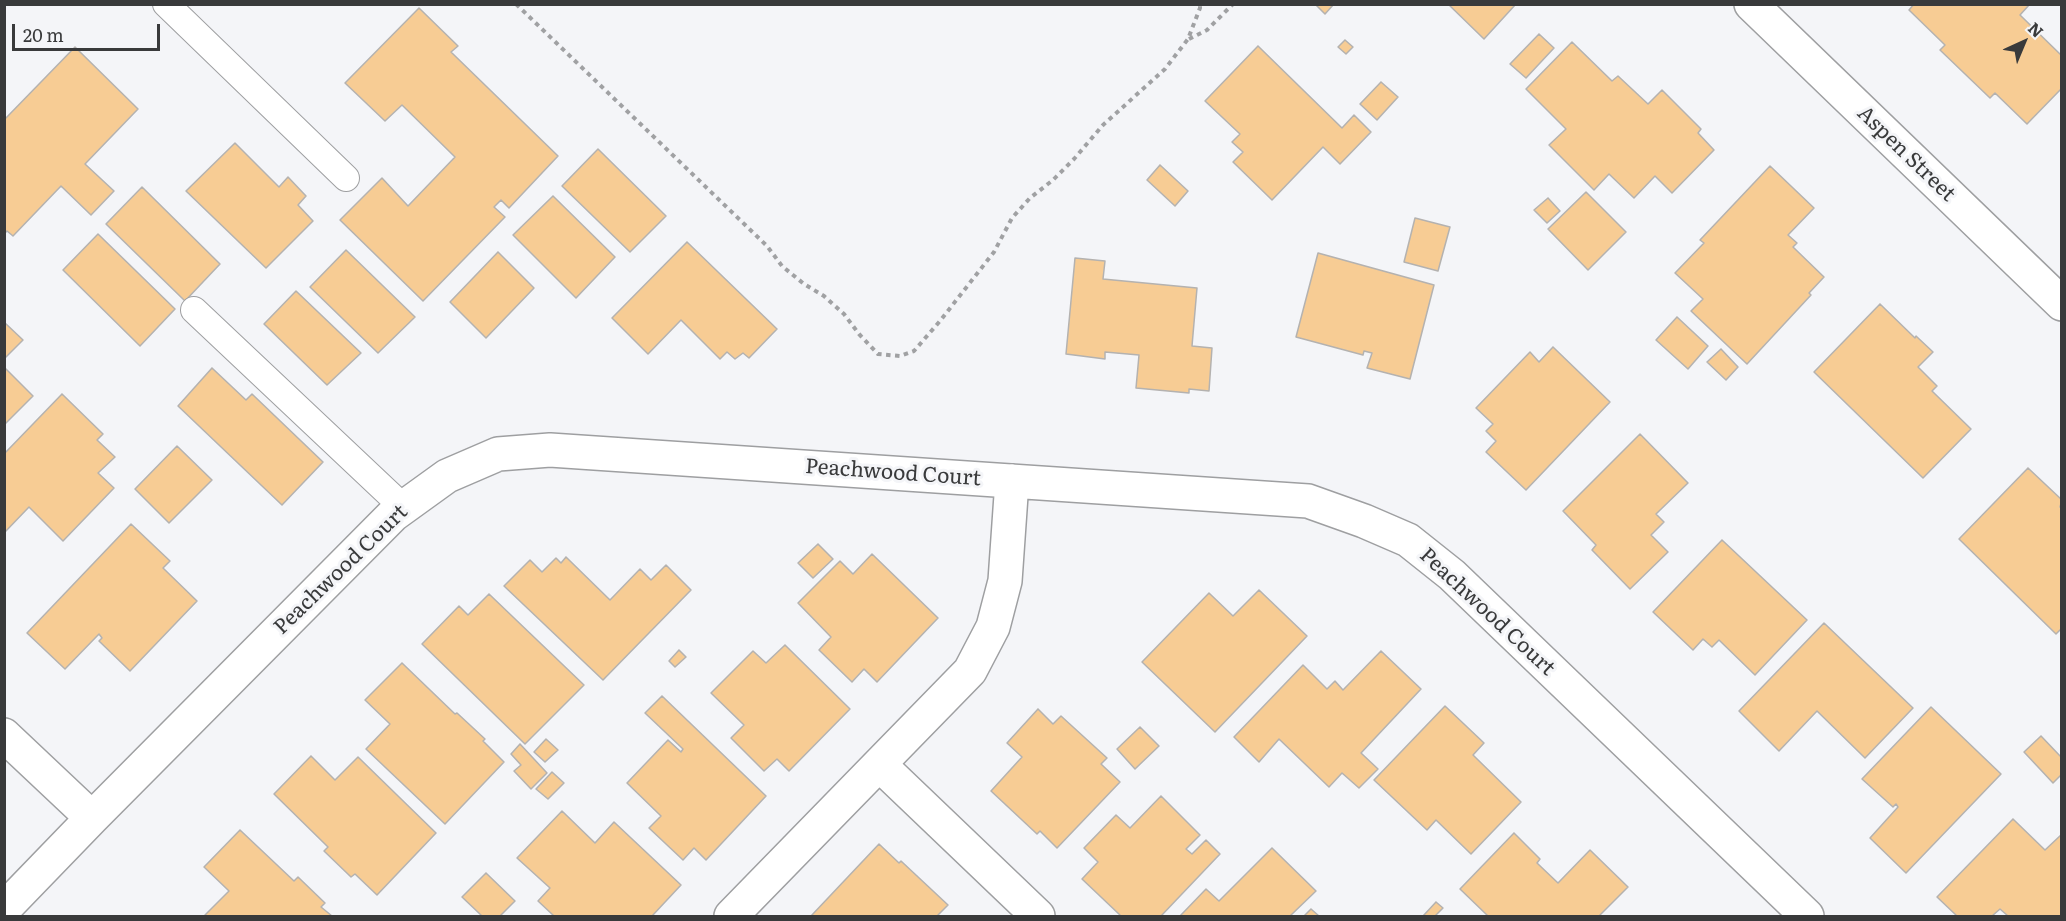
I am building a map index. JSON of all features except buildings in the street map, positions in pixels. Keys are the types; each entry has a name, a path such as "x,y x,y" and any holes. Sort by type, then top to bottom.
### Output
{"street":[{"name":"Aspen Street","path":"1751,4 2061,304"},
{"name":"Peachwood Court","path":"4,909 393,515 447,476 498,454 550,450 1308,501 1364,521 1408,540 1452,575 1807,916"},
{"path":"731,916 970,672 993,627 1005,581 1012,481"},
{"path":"4,735 92,818"},
{"path":"880,765 1038,916"}],"lane":[{"path":"166,4 346,178"},
{"path":"194,310 404,508"}],"path":[{"path":"516,4 767,246 782,266 804,284 824,296 844,314 878,354 900,356 914,351 940,321 994,252 1012,218 1030,198 1053,180 1103,125 1165,69 1188,39 1200,4"},
{"path":"1188,39 1207,30 1233,4"}]}
